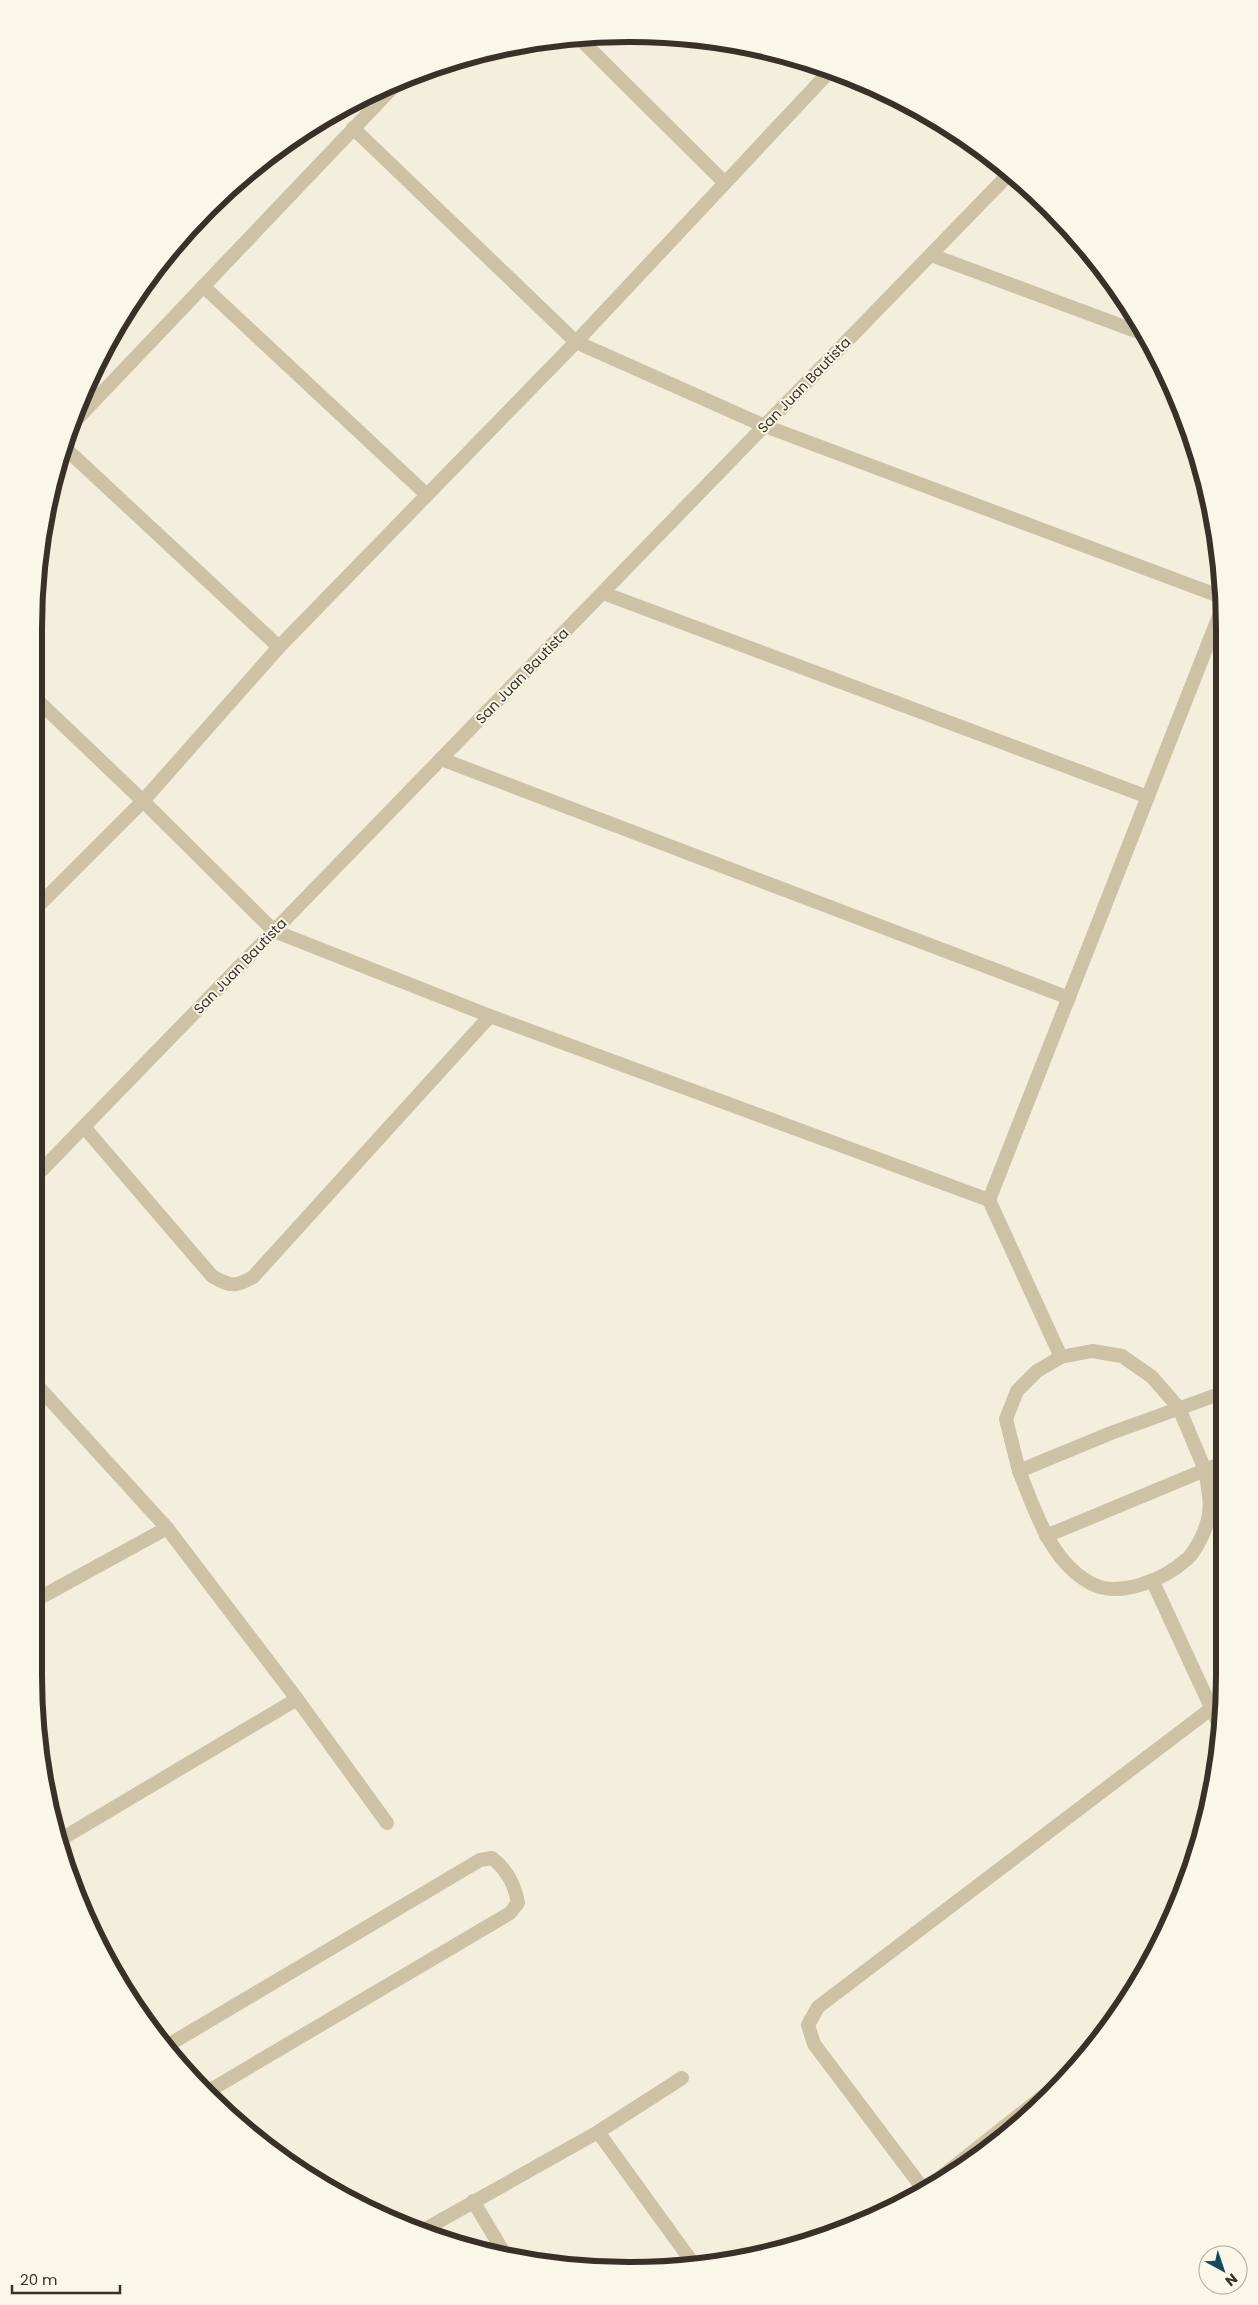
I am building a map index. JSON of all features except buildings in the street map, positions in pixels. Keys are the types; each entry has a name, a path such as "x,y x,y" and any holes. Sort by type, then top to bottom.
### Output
{"street":[{"path":"586,45 725,182"},
{"path":"42,902 143,801 279,647 576,342 825,77"},
{"path":"85,411 383,97"},
{"path":"353,128 576,342 765,426 1214,594"},
{"name":"San Juan Bautista","path":"42,1170 1005,179"},
{"path":"930,256 1134,330"},
{"path":"203,286 427,495"},
{"path":"70,453 279,647"},
{"path":"603,593 1148,797"},
{"path":"990,1200 1216,624"},
{"path":"42,705 143,801 274,931 490,1016 990,1200 1061,1357"},
{"path":"442,759 1069,998"},
{"path":"84,1127 212,1276 225,1285 240,1285 253,1277 490,1016"},
{"path":"1092,1351 1122,1356 1152,1377 1179,1408 1205,1470 1210,1500 1206,1526 1188,1558 1152,1582 1116,1589 1093,1584 1072,1569 1046,1536 1019,1471 1006,1419 1017,1391 1037,1371 1061,1357 1092,1351"},
{"path":"42,1391 167,1528 387,1823"},
{"path":"1019,1471 1111,1433 1216,1395"},
{"path":"1046,1536 1216,1465"},
{"path":"42,1597 167,1528"},
{"path":"1152,1582 1215,1702"},
{"path":"65,1837 297,1700"},
{"path":"922,2184 814,2044 808,2025 818,2007 1214,1709"},
{"path":"172,2043 480,1860 492,1858 502,1865 516,1890 518,1903 510,1912 212,2089"},
{"path":"429,2227 598,2132 682,2078"},
{"path":"598,2132 690,2259"},
{"path":"473,2201 501,2248"}]}
